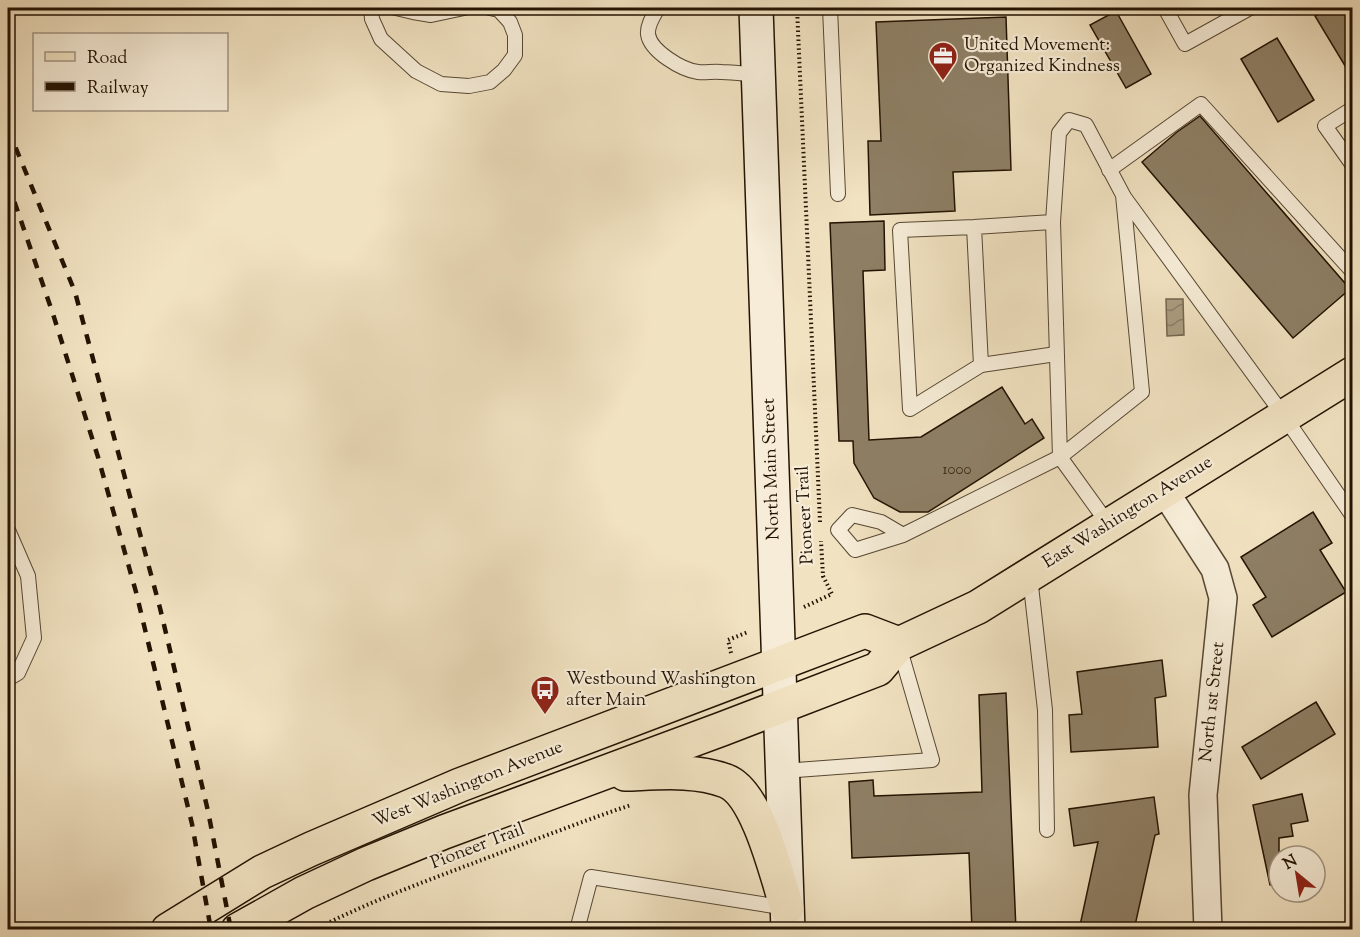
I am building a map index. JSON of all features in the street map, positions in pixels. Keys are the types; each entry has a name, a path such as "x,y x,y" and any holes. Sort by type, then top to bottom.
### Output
{"main road":[{"name":"North Main Street","path":"756,8 787,919"},
{"name":"East Washington Avenue","path":"781,707 878,669 899,644 978,607 1353,374"},
{"path":"779,664 865,631 899,644"},
{"name":"West Washington Avenue","path":"168,930 262,872 311,849 460,785 779,664"},
{"name":"West Washington Avenue","path":"238,930 304,893 366,864 444,832 781,707"},
{"path":"596,775 669,772 706,775 733,784 752,808 761,828 787,919"}],"street":[{"name":"North 1st Street","path":"1164,490 1215,570 1223,598 1203,795 1208,930"}],"lane":[{"path":"371,8 372,19 381,39 416,71 441,84 469,86 490,82 504,70 515,55 515,35 510,22 499,10 490,8"},
{"path":"396,8 431,15 464,8"},
{"path":"658,8 648,33 662,55 678,65 697,72 759,75"},
{"path":"830,8 838,194"},
{"path":"1165,8 1185,44 1250,8"},
{"path":"1109,170 1201,104 1353,271"},
{"path":"1353,108 1325,126 1353,164"},
{"path":"1109,525 1060,457 1053,222 1059,133 1069,120 1086,125 1123,195 1353,514"},
{"path":"903,535 1060,457 1142,392 1123,195"},
{"path":"1053,222 900,230 910,409 981,365 1056,354"},
{"path":"974,227 981,365"},
{"path":"8,530 28,576 34,638 18,673 8,679"},
{"path":"1029,574 1046,710 1047,830"},
{"path":"783,771 932,760 899,644"},
{"path":"577,930 591,877 787,919"}],"path":[{"name":"Pioneer Trail","path":"736,680 728,640 832,594 823,576 797,8"},
{"name":"Pioneer Trail","path":"314,930 346,914 434,878 638,802"}],"water":[{"path":"1166,299 1183,299 1184,335 1167,336"}],"building":[{"path":"1330,8 1342,8 1353,25 1353,79 1315,16"},
{"path":"1116,11 1151,74 1126,88 1090,25"},
{"name":"United Movement: Organized Kindness","path":"1006,17 1011,170 953,172 955,211 870,215 868,141 881,141 876,22"},
{"path":"1277,38 1314,100 1278,122 1241,59"},
{"path":"1200,116 1350,289 1293,338 1142,162"},
{"path":"884,221 885,270 863,271 869,440 921,437 1002,387 1025,424 1032,419 1044,438 928,512 900,512 874,498 854,463 853,441 839,441 830,223"},
{"path":"1313,512 1332,543 1320,550 1346,592 1272,637 1253,605 1266,597 1241,557"},
{"path":"1162,660 1166,696 1155,698 1158,747 1071,752 1069,715 1082,714 1077,672"},
{"path":"1006,693 1016,930 972,930 969,853 852,858 849,782 873,780 874,796 982,792 979,695"},
{"path":"1316,702 1335,734 1261,779 1242,747"},
{"path":"1302,794 1308,821 1291,824 1293,836 1279,838 1279,844 1267,844 1267,871 1253,805"},
{"path":"1154,797 1159,834 1155,835 1134,930 1079,930 1098,842 1074,846 1069,809"}],"railway":[{"path":"8,129 75,292 160,608 208,811 231,930"},
{"path":"8,183 53,314 98,457 136,592 192,824 211,930"}],"place":[{"name":"United Movement: Organized Kindness","path":"943,82"},
{"name":"Westbound Washington after Main","path":"545,716"}]}
